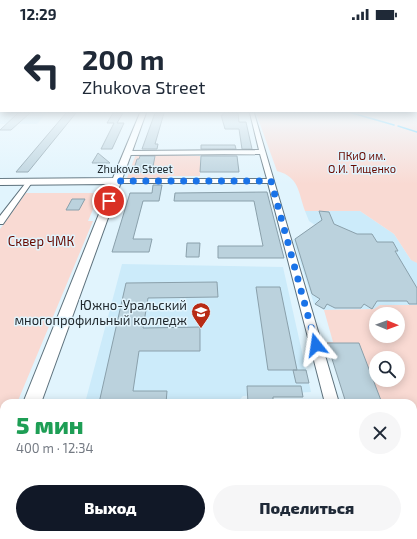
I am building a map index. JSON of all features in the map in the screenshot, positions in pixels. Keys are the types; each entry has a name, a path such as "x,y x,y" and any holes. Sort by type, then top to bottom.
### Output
{"main road":[{"path":"34,399 134,137"},
{"name":"Zhukova Street","path":"0,182 117,181"}],"street":[{"path":"259,137 331,399"},
{"path":"128,152 263,152"},
{"name":"Zhukova Street","path":"117,181 271,181"},
{"path":"0,222 30,182"}],"shaded area":[{"path":"305,211 360,211 394,234 411,260 417,261 417,305 380,305 377,307 369,307 369,309 324,310 314,304 293,240 315,225 309,221"},
{"name":"Южно-Уральский многопрофильный колледж","path":"122,264 283,267 311,392 243,396 240,399 86,399"}],"green space":[{"name":"ПКиО им. О.И. Тищенко","path":"265,137 417,137 417,263 411,260 394,234 360,211 305,211 299,191 294,181 290,177 277,171"},
{"path":"136,154 200,156 200,176 169,176 165,179 127,178"},
{"name":"Сквер ЧМК","path":"26,193 100,193 88,221 93,221 19,399 0,399 0,229"},
{"path":"380,305 417,305 417,399 345,399 327,342 333,342 324,310 369,309 369,343 405,343 405,307 377,307"}],"building":[{"path":"46,137 57,137 28,172 16,172"},
{"path":"107,137 118,137 112,149 101,149"},
{"path":"146,137 157,137 155,144 158,144 157,149 142,149"},
{"path":"240,137 249,137 252,149 242,149"},
{"path":"201,145 235,145 236,149 201,149"},
{"path":"98,153 110,163 92,163"},
{"path":"140,156 155,156 152,172 133,172 137,159 139,159"},
{"path":"201,156 237,156 239,172 200,172"},
{"path":"153,185 162,185 159,201 143,201 133,239 152,239 149,252 112,252 130,193 152,193"},
{"path":"267,192 284,258 218,258 218,246 263,246 254,201 174,201 175,193"},
{"path":"72,199 85,199 79,210 66,210"},
{"path":"319,211 329,212 334,224 357,234 372,234 377,242 393,242 398,251 395,251 417,288 417,304 409,304 407,301 377,301 373,307 369,307 364,304 361,308 335,308 327,304 324,309 315,304 320,299 312,294 295,239 322,220"},
{"path":"187,243 200,243 199,257 186,257"},
{"path":"217,282 218,297 148,298 143,328 200,327 200,351 139,351 133,391 167,391 166,399 100,399 126,283"},
{"path":"256,287 280,287 297,370 268,370"},
{"path":"327,343 359,343 369,369 369,387 376,387 380,399 345,399"},
{"path":"293,370 306,370 309,383 296,383"},
{"path":"247,386 301,386 303,397 273,397 273,399 248,399"}],"place":[{"name":"Южно-Уральский многопрофильный колледж","path":"201,329"}],"route":[{"path":"109,201 117,181 271,181 316,345"}]}
